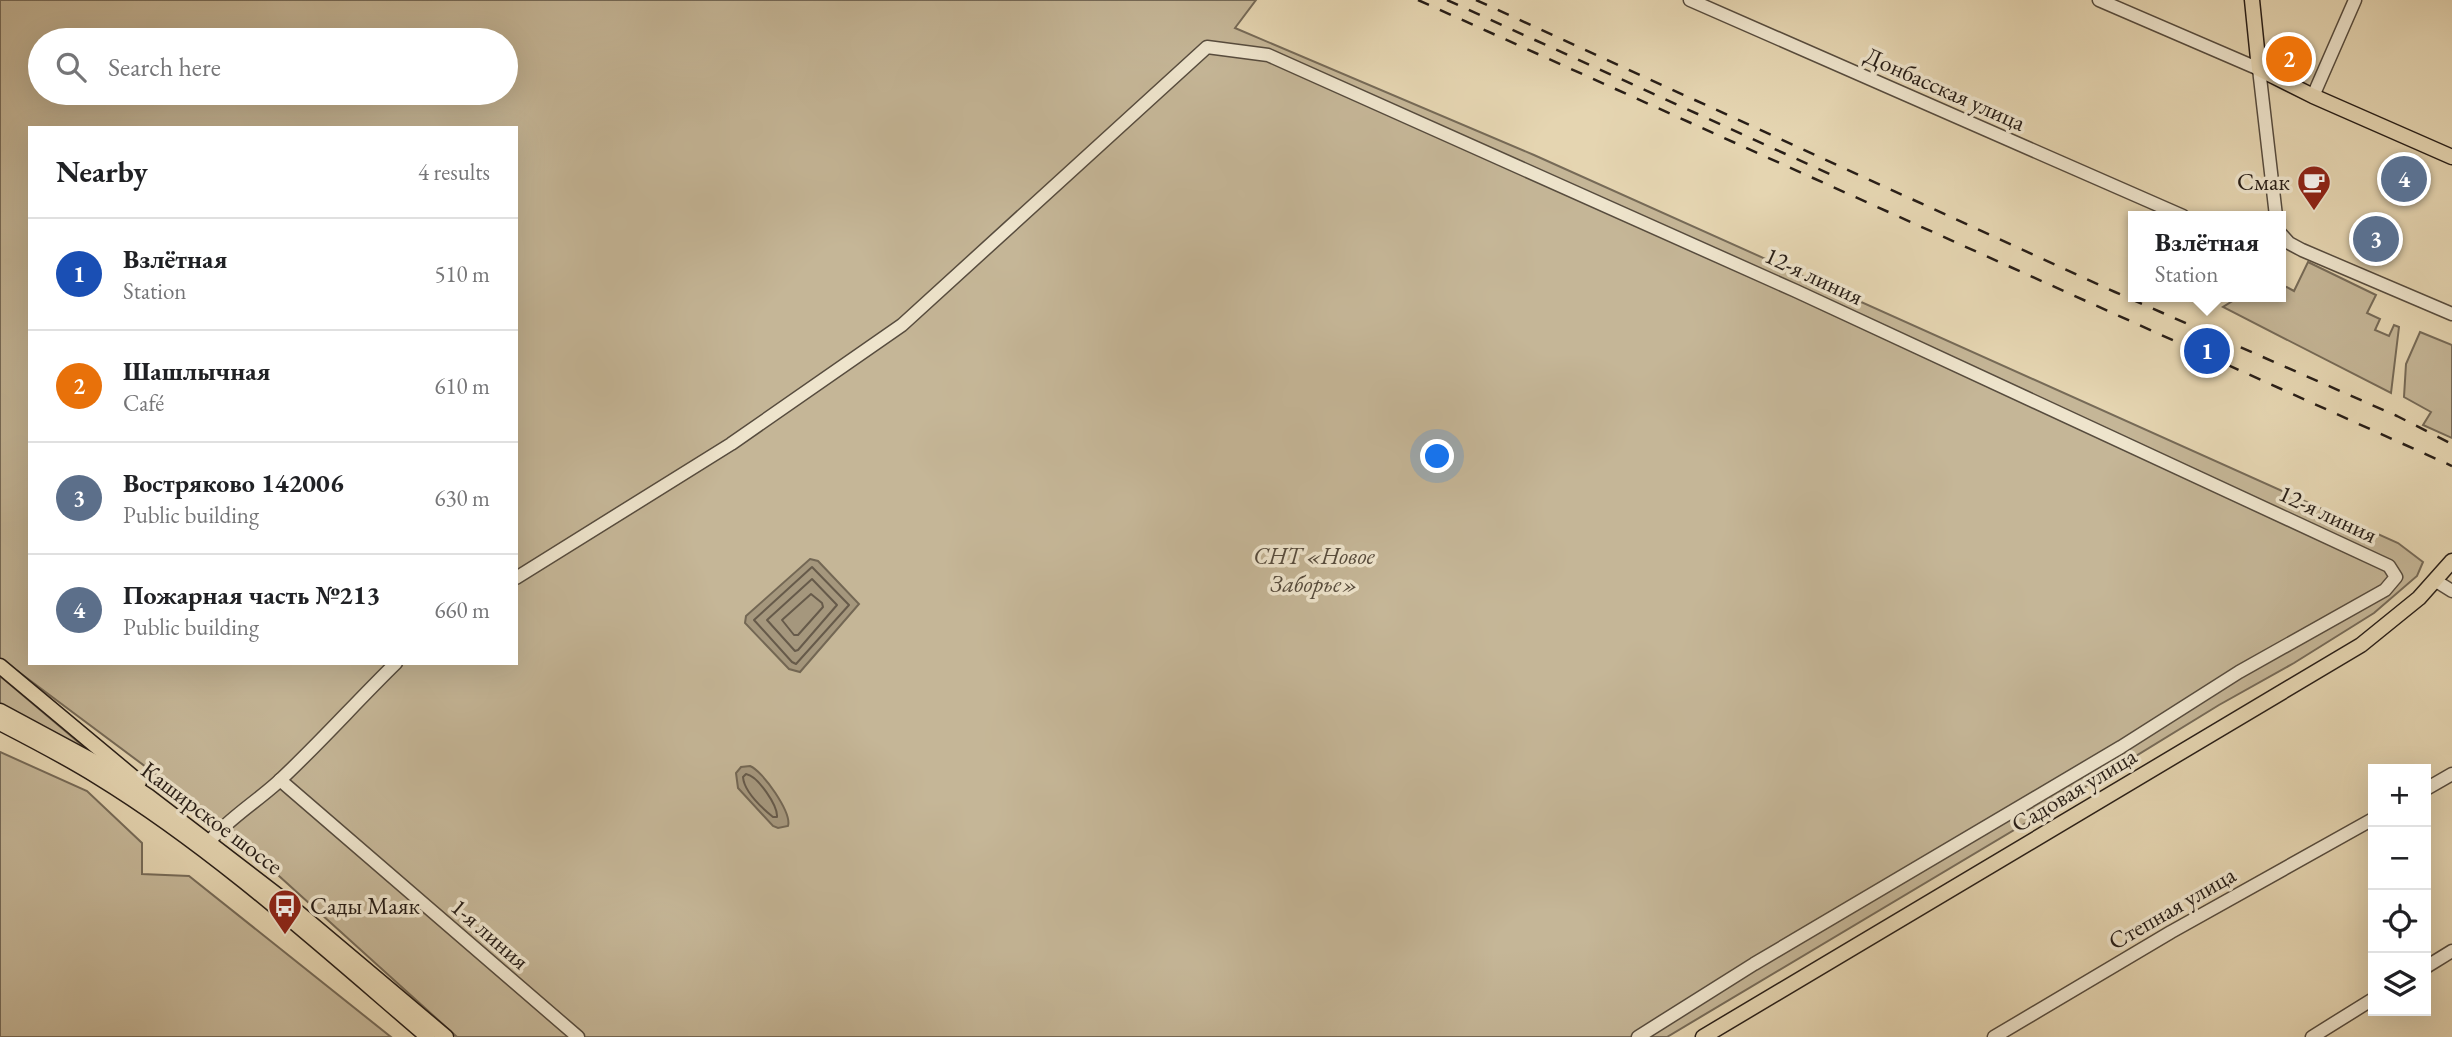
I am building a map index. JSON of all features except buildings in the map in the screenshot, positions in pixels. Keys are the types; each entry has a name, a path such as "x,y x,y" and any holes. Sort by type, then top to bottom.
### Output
{"main road":[{"path":"2252,0 2259,69 2313,96 2452,157"},
{"name":"Садовая улица","path":"1703,1037 2361,645 2399,617 2436,581 2452,561"},
{"path":"0,666 66,723 120,764 209,842"},
{"name":"Каширское шоссе","path":"0,711 104,768 209,842 281,898 446,1037"},
{"name":"Каширское шоссе","path":"0,723 98,777 162,821 274,906 428,1037"}],"street":[{"name":"Донбасская улица","path":"1690,0 2172,211"},
{"path":"2099,0 2259,69 2275,211"},
{"path":"2313,96 2355,0"},
{"name":"12-я линия","path":"518,577 731,444 902,325 1206,47 1268,55 1809,296 2389,566 2393,571 2396,577 2385,590 2239,672 2121,747 1754,964 1638,1037"},
{"path":"2286,239 2302,250 2452,314"},
{"path":"2436,581 2452,591"},
{"path":"209,842 226,824 279,780 394,665"},
{"path":"2431,786 2452,774"},
{"name":"1-я линия","path":"279,780 578,1037"},
{"name":"Степная улица","path":"1994,1037 2171,932 2368,821"},
{"path":"2431,964 2452,951"},
{"path":"2312,1037 2368,1002"}],"green space":[{"name":"СНТ «Новое Заборье»","path":"0,0 1256,0 1235,28 1534,155 2398,543 2423,562 2417,576 2374,613 1667,1037 457,1037 217,820 0,658"},
{"path":"2308,262 2376,295 2367,313 2380,319 2375,330 2389,336 2394,325 2399,327 2391,393 2223,307 2231,302 2286,302 2286,287 2294,291"},
{"path":"2420,332 2452,345 2452,438 2423,425 2431,412 2404,397 2406,364"},
{"path":"0,676 96,757 0,703"},
{"path":"0,752 87,791 142,843 142,874 189,876 391,1037 0,1037"}],"water":[{"path":"810,559 818,561 859,604 800,672 789,669 745,623 746,616"},
{"path":"750,766 756,769 775,793 786,812 788,826 773,826 738,788 736,773 741,767"}],"railway":[{"path":"1418,0 2452,466"},
{"path":"1447,0 1834,176"},
{"path":"1476,0 2128,298"},
{"path":"2138,302 2397,416 2452,444"}],"place":[{"name":"Шашлычная","path":"2289,59"},
{"name":"Пожарная часть №213","path":"2404,179"},
{"name":"Смак","path":"2314,212"},
{"name":"Востряково 142006","path":"2376,239"},
{"name":"Взлётная","path":"2207,351"},
{"name":"Сады Маяк","path":"285,936"}]}
